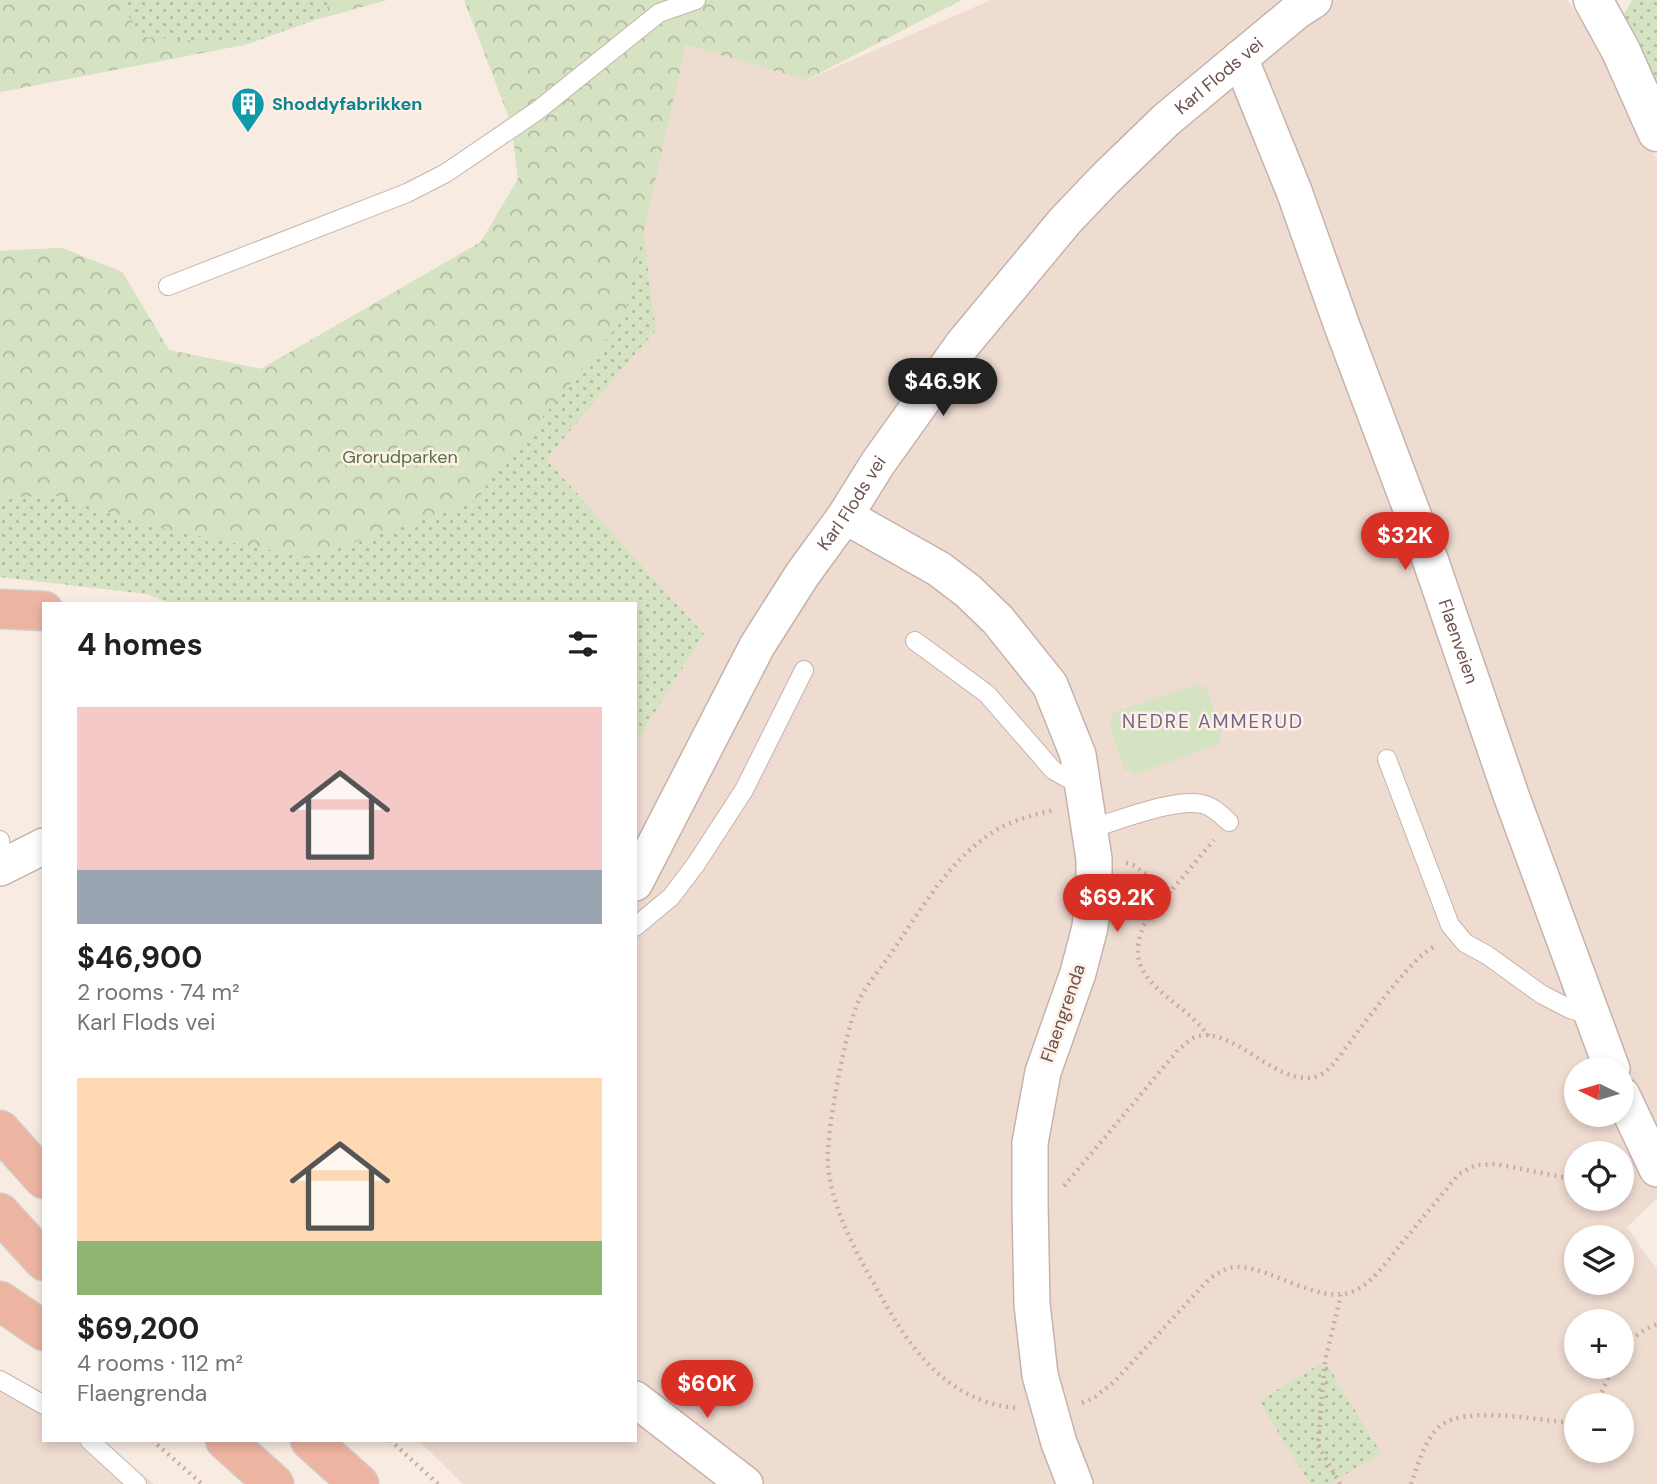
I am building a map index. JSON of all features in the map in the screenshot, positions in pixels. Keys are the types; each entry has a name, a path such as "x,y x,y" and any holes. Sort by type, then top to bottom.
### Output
{"highway":[{"path":"0,609 42,611"},
{"path":"0,1130 42,1177"},
{"path":"0,1213 42,1259"},
{"path":"0,1300 42,1330"},
{"path":"227,1442 274,1484"},
{"path":"319,1445 359,1484"}],"street":[{"name":"Karl Flods vei","path":"637,879 757,646 878,463 963,344 1065,221 1105,179 1166,120 1314,0"},
{"path":"1593,0 1621,51 1657,132"},
{"name":"Flaenveien","path":"1240,58 1294,191 1431,562 1511,795 1607,1057"},
{"name":"Flaengrenda","path":"845,516 939,569 968,591 998,620 1050,685 1078,755 1088,819 1094,890 1090,927 1078,973 1043,1072 1030,1143 1032,1304 1040,1375 1059,1443 1075,1484"},
{"path":"1,858 42,847"},
{"path":"1634,1120 1657,1169"},
{"path":"637,1401 745,1484"}],"lane":[{"path":"168,286 407,193 446,173 537,111 659,13 696,0"},
{"path":"915,641 987,694 1053,770 1067,778 1088,819 1181,803 1203,804 1215,809 1229,822"},
{"path":"637,925 671,897 696,864 744,790 804,670"},
{"path":"1387,759 1450,925 1465,943 1541,993 1570,1009 1591,1015"},
{"path":"0,1380 42,1404"},
{"path":"91,1442 137,1484"}],"path":[{"path":"1171,891 1133,865 1114,860 1088,819 1008,824 989,835 946,876 859,1000 852,1020 828,1137 828,1165 835,1204 870,1277 903,1335 932,1370 956,1388 1000,1406 1050,1412 1074,1407 1095,1397 1115,1381 1209,1279 1222,1271 1237,1267 1253,1269 1313,1290 1341,1295 1356,1291 1375,1276 1459,1174 1476,1165 1496,1164 1564,1177"},
{"path":"1210,1036 1146,978 1139,964 1138,942 1145,923 1229,822"},
{"path":"1030,1203 1049,1197 1064,1186 1178,1051 1195,1037 1210,1036 1232,1042 1289,1075 1304,1078 1320,1075 1335,1062 1408,968 1430,948 1446,943 1465,943"},
{"path":"1339,1484 1318,1445 1325,1361 1341,1295"},
{"path":"1634,1338 1640,1332 1657,1324"},
{"path":"1411,1484 1421,1455 1433,1434 1440,1426 1457,1417 1475,1414 1564,1422"},
{"path":"154,1442 202,1484"},
{"path":"392,1442 438,1484"}],"shaded area":[{"path":"991,0 1567,0 1607,54 1657,160 1657,1198 1629,1225 1564,1225 1564,1295 1634,1295 1634,1237 1657,1270 1657,1484 463,1484 420,1442 637,1442 637,741 704,634 546,459 656,330 640,205 686,45 806,80"},
{"path":"0,1371 42,1395 42,1442 105,1442 154,1484 0,1484"}],"green space":[{"path":"0,0 387,0 318,19 248,44 0,92"},
{"path":"0,0 116,0 145,37 248,44 0,92"},
{"path":"333,0 387,0 318,19"},
{"name":"Grorudparken","path":"464,0 962,0 806,80 686,45 624,318 474,501 309,558 160,528 57,496 0,497 0,251 62,248 122,272 169,350 261,369 481,242 518,179 511,123"},
{"path":"1632,0 1657,0 1657,94 1622,17"},
{"name":"Grorudparken","path":"518,179 640,205 656,330 546,459 704,634 637,741 637,602 167,602 146,594 0,577 0,251 62,248 122,272 169,350 261,369 481,242"},
{"path":"1198,684 1207,688 1222,735 1219,744 1135,775 1124,769 1109,722 1114,712"},
{"path":"1325,1361 1381,1453 1330,1484 1310,1484 1259,1401"}],"place":[{"name":"Shoddyfabrikken","path":"248,134"}],"district":[{"name":"NEDRE AMMERUD","path":"1213,721"}]}
